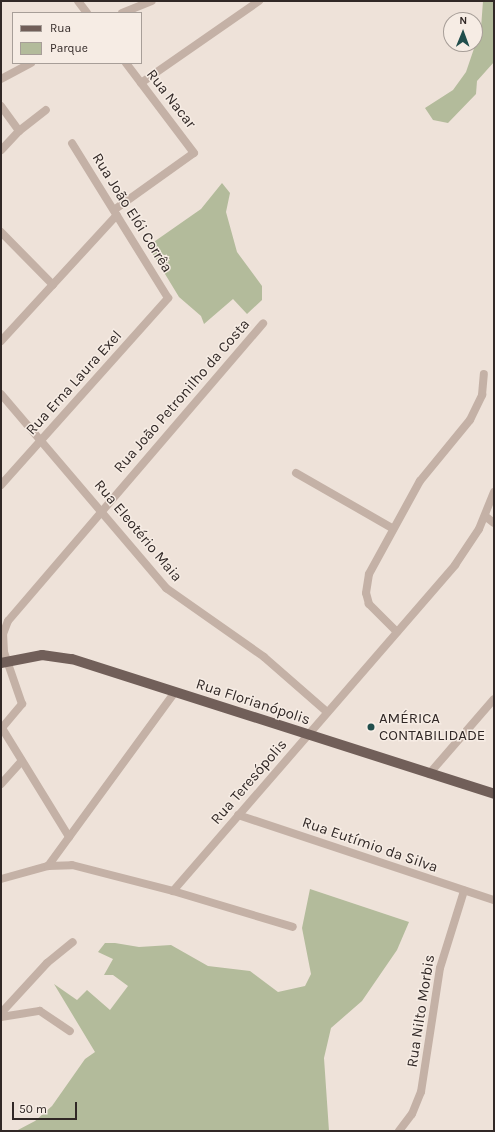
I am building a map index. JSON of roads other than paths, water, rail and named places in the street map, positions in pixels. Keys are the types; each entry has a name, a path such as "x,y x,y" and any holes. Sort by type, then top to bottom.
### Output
{"main road":[{"name":"Rua Florianópolis","path":"4,662 30,656 55,656 175,692 307,736 494,794"}],"street":[{"path":"78,1 86,12"},
{"path":"124,12 152,1"},
{"path":"141,83 259,1"},
{"path":"1,79 29,64"},
{"name":"Rua Nacar","path":"116,213 194,153 127,64"},
{"path":"1,106 19,131"},
{"path":"1,150 19,131 46,110"},
{"name":"Rua João Elói Corrêa","path":"72,143 168,298"},
{"path":"1,341 53,285 116,213"},
{"path":"1,232 53,285"},
{"name":"Rua Erna Laura Exel","path":"1,485 168,298"},
{"name":"Rua João Petronilho da Costa","path":"1,728 22,704 4,662 3,644 5,627 263,323"},
{"path":"397,632 376,614 366,593 374,560 420,481 465,429 482,395 484,374"},
{"name":"Rua Eleotério Maia","path":"1,394 42,439 166,588 264,657 327,712"},
{"path":"296,473 392,528"},
{"name":"Rua Teresópolis","path":"173,891 455,565 485,516 494,492"},
{"path":"485,516 494,523"},
{"path":"48,866 175,692"},
{"path":"429,774 494,699"},
{"path":"1,728 70,837"},
{"path":"1,784 22,761"},
{"name":"Rua Eutímio da Silva","path":"238,815 464,892 494,900"},
{"path":"1,879 48,866 72,865 173,891 293,927"},
{"name":"Rua Nilto Morbis","path":"399,1131 412,1114 421,1092 440,968 464,892"},
{"path":"1,1013 46,963 73,942"},
{"path":"1,1017 40,1011 70,1031"}],"place":[{"name":"AMÉRICA CONTABILIDADE","path":"371,727"}]}
